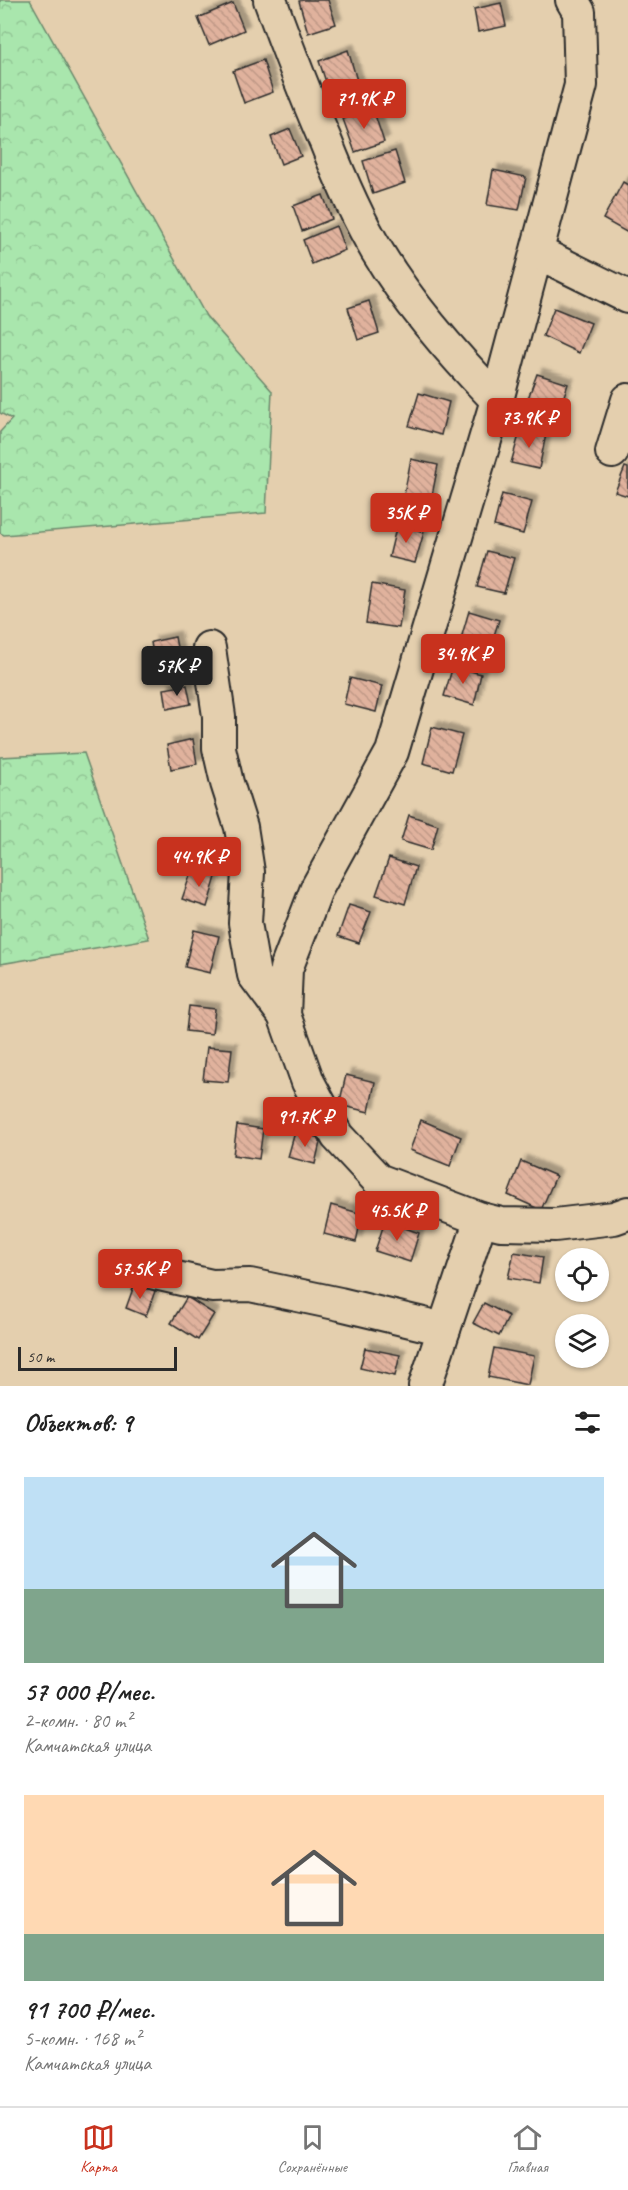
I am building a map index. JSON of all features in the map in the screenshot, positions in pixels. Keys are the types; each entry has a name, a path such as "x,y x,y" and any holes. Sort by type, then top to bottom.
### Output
{"street":[{"path":"270,0 295,68 344,185 376,250 407,296 450,351 496,400"},
{"path":"284,1015 286,969 317,888 392,752 496,400 581,86 584,4"},
{"path":"537,252 628,297"},
{"path":"612,452 628,400"},
{"path":"209,648 219,716 219,748 241,827 248,872 245,923 254,975 284,1015 308,1082 337,1136 378,1180 481,1219 501,1224 555,1225 614,1218 628,1213"},
{"path":"424,1386 481,1219"},
{"path":"146,1271 212,1286 250,1286 340,1304 444,1329"}],"green space":[{"path":"0,0 30,0 206,316 272,391 266,513 4,535 0,533 0,432 12,419 0,413"},
{"path":"84,753 149,939 0,964 0,757"}],"building":[{"path":"328,0 336,24 308,33 299,1"},
{"path":"233,3 244,30 209,45 198,18"},
{"path":"501,3 506,26 478,32 474,9"},
{"path":"348,50 358,84 330,94 319,61"},
{"path":"263,60 273,92 244,103 233,71"},
{"path":"373,109 384,142 355,152 343,119"},
{"path":"290,129 301,156 281,164 271,137"},
{"path":"395,151 405,183 373,194 363,161"},
{"path":"493,170 526,177 519,210 487,205"},
{"path":"623,182 628,185 628,233 603,219"},
{"path":"323,195 332,219 302,231 293,206"},
{"path":"336,226 345,250 312,264 303,240"},
{"path":"369,301 379,333 358,340 348,308"},
{"path":"554,308 591,323 579,353 543,336"},
{"path":"537,374 568,384 559,411 527,401"},
{"path":"419,393 449,402 441,435 409,426"},
{"path":"521,428 546,434 539,469 511,463"},
{"path":"411,459 438,465 430,506 403,500"},
{"path":"625,467 628,468 628,496 615,492"},
{"path":"502,494 532,502 523,534 494,526"},
{"path":"397,524 424,532 415,563 389,557"},
{"path":"487,551 514,558 504,593 477,587"},
{"path":"372,584 405,590 399,628 366,623"},
{"path":"469,611 499,620 489,651 460,642"},
{"path":"175,637 180,663 155,668 151,642"},
{"path":"453,666 481,674 474,705 444,696"},
{"path":"350,678 382,686 376,712 344,704"},
{"path":"187,685 191,704 167,709 164,689"},
{"path":"432,727 462,735 452,771 423,763"},
{"path":"193,739 197,764 171,769 167,745"},
{"path":"409,815 438,825 431,850 401,841"},
{"path":"389,858 416,867 405,904 376,895"},
{"path":"192,870 216,877 207,907 182,899"},
{"path":"349,905 371,912 359,943 338,936"},
{"path":"194,930 219,936 210,973 185,967"},
{"path":"189,1006 215,1009 212,1034 186,1031"},
{"path":"207,1047 232,1049 228,1082 203,1080"},
{"path":"346,1075 375,1082 369,1112 339,1105"},
{"path":"421,1120 461,1137 450,1166 410,1150"},
{"path":"237,1125 263,1129 259,1159 233,1155"},
{"path":"295,1132 321,1138 315,1164 288,1157"},
{"path":"521,1161 556,1176 541,1210 508,1195"},
{"path":"331,1205 362,1214 356,1242 324,1234"},
{"path":"385,1221 419,1233 410,1262 375,1251"},
{"path":"514,1252 543,1257 539,1283 508,1278"},
{"path":"135,1283 155,1291 146,1316 126,1308"},
{"path":"187,1297 214,1314 198,1340 171,1323"},
{"path":"484,1303 509,1316 499,1336 473,1323"},
{"path":"365,1348 400,1355 395,1376 360,1368"},
{"path":"494,1348 534,1356 528,1385 488,1377"}]}
